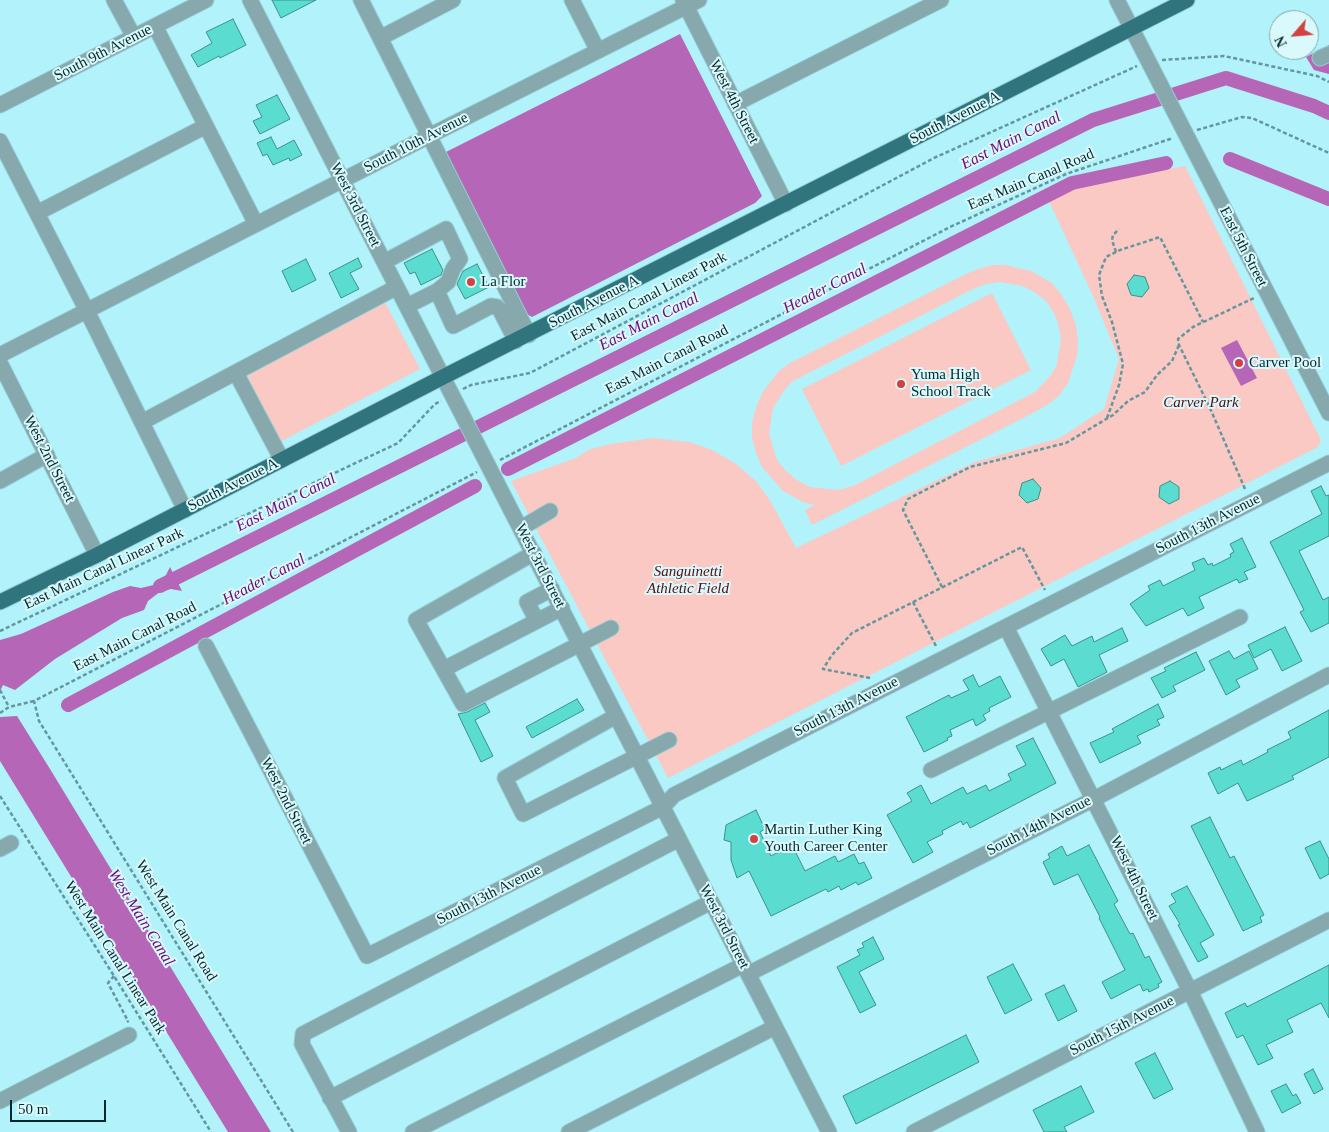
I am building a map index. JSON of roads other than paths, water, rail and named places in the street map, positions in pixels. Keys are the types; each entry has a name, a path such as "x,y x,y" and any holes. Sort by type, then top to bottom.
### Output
{"main road":[{"name":"South Avenue A","path":"0,602 97,555 443,377 1187,0"}],"street":[{"path":"114,0 134,37"},
{"name":"West 3rd Street","path":"250,0 829,1132"},
{"path":"362,0 429,136 522,338"},
{"path":"380,38 453,0"},
{"path":"572,0 598,51"},
{"path":"735,104 941,0"},
{"name":"East 5th Street","path":"1117,0 1329,413"},
{"name":"South 9th Avenue","path":"0,105 201,1"},
{"name":"South 10th Avenue","path":"0,355 598,51 690,2"},
{"name":"West 4th Street","path":"690,2 735,104 786,204"},
{"path":"155,26 256,224"},
{"path":"37,213 206,126"},
{"path":"0,141 87,311 185,510"},
{"path":"384,262 446,229 460,259 453,269 448,282 437,291 407,306"},
{"path":"142,422 397,287"},
{"path":"437,291 454,326 492,306 500,310 522,338"},
{"name":"West 2nd Street","path":"0,363 97,555"},
{"path":"236,372 282,460"},
{"path":"0,481 47,456"},
{"name":"South 13th Avenue","path":"367,956 663,808 674,794 1329,463"},
{"path":"521,528 550,511"},
{"path":"534,553 416,620 463,704 611,628"},
{"path":"537,621 527,602 552,589"},
{"path":"444,669 562,608"},
{"path":"931,770 1240,617"},
{"name":"West 4th Street","path":"1006,627 1190,991 1257,1132"},
{"name":"West 2nd Street","path":"206,646 367,956"},
{"name":"South 14th Avenue","path":"413,1132 1094,799 1329,675"},
{"path":"616,716 505,778 523,814 669,740"},
{"path":"349,1132 302,1044 303,1034 679,838"},
{"path":"330,1098 711,902"},
{"name":"South 15th Avenue","path":"914,1132 1329,920"},
{"path":"569,1132 775,1027"},
{"path":"0,1101 126,1030"}],"waterway":[{"name":"East Main Canal","path":"160,586 1093,120 1226,78 1314,106 1329,113"},
{"name":"Header Canal","path":"1230,159 1329,199"},
{"name":"Header Canal","path":"508,469 1072,183 1166,163"},
{"name":"Header Canal","path":"68,705 475,486"}],"place":[{"name":"La Flor","path":"471,282"},
{"name":"Carver Pool","path":"1239,363"},
{"name":"Yuma High School Track","path":"901,384"},
{"name":"Martin Luther King Youth Career Center","path":"754,839"}],"park label":[{"name":"Carver Park","path":"1201,403"},
{"name":"Sanguinetti Athletic Field","path":"688,580"}],"water label":[{"name":"West Main Canal","path":"141,918"}]}
